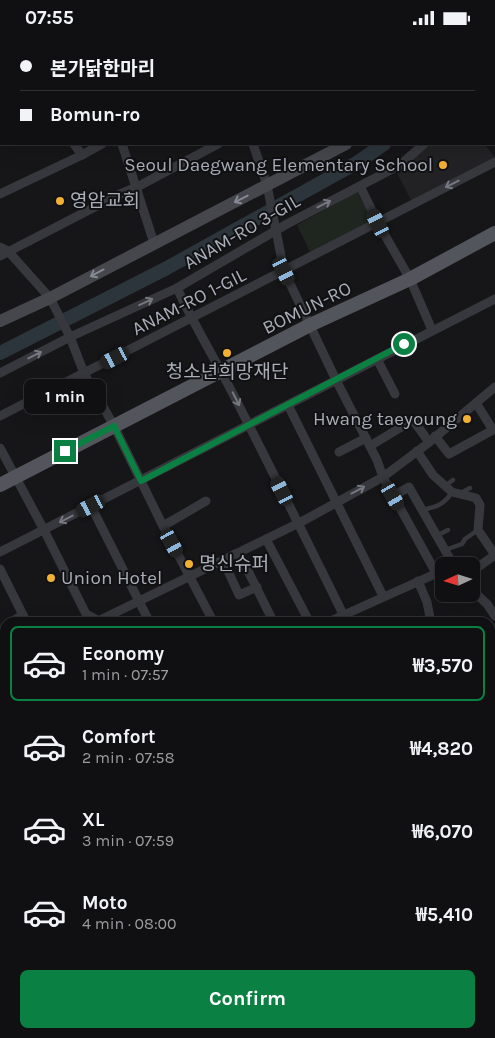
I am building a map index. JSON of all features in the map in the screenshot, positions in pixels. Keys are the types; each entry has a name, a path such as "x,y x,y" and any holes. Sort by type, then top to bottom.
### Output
{"main road":[{"path":"0,321 50,298 343,145"},
{"name":"BOMUN-RO","path":"0,485 310,325 410,279 495,233"}],"street":[{"path":"75,145 82,155"},
{"path":"0,194 100,145"},
{"path":"122,145 154,243"},
{"path":"211,617 163,526 114,426 84,373 70,337 50,298 3,251 137,187 216,145"},
{"path":"253,145 267,185 284,271 368,442 383,477 435,563"},
{"name":"ANAM-RO 3-GIL","path":"0,373 70,337 177,288 276,230 400,165 423,145"},
{"name":"ANAM-RO 1-GIL","path":"0,416 495,162"},
{"path":"360,186 378,223 410,279 432,330"},
{"path":"177,288 191,319 222,372 249,425 343,614"},
{"path":"0,552 495,299"},
{"path":"377,359 395,394"},
{"path":"106,617 298,523 383,477 495,387"},
{"path":"339,452 368,442 413,420 449,453 493,430 476,403"},
{"path":"288,405 383,596"},
{"path":"0,448 86,614 91,617"},
{"path":"417,451 433,475 453,488 476,498 480,505 478,530 495,555 480,566"},
{"path":"393,496 409,487 448,557"},
{"path":"163,526 206,501"},
{"path":"91,506 147,617"},
{"path":"266,539 307,617"},
{"path":"235,554 241,557 271,617"},
{"path":"223,560 239,595 256,587"},
{"path":"0,569 24,617"},
{"path":"337,617 435,573"},
{"path":"418,581 427,602 430,617"},
{"path":"480,595 491,602 495,616"}],"lane":[{"path":"422,510 439,506 447,500 453,488 470,488"},
{"path":"436,535 448,530"},
{"path":"444,550 462,544 465,539 478,530"}],"shaded area":[{"name":"Seoul Daegwang Elementary School","path":"428,145 485,145 495,157 411,200 397,173"},
{"path":"357,192 373,221 311,254 297,225"}],"waterway":[{"path":"0,353 167,268 358,162 383,145"}],"place":[{"name":"Seoul Daegwang Elementary School","path":"443,165"},
{"name":"영암교회","path":"60,201"},
{"name":"청소년희망재단","path":"227,353"},
{"name":"Hwang taeyoung","path":"467,419"},
{"name":"명신슈퍼","path":"189,564"},
{"name":"Union Hotel","path":"51,578"}],"route":[{"path":"65,451 114,426 141,481 404,344"}]}
